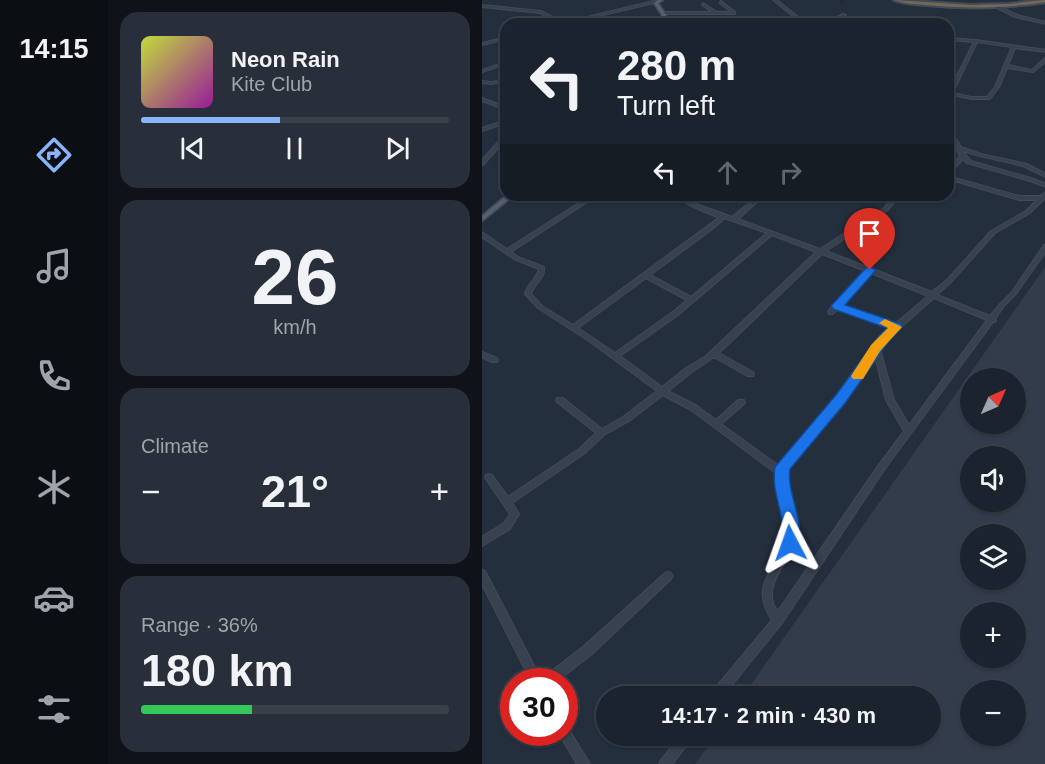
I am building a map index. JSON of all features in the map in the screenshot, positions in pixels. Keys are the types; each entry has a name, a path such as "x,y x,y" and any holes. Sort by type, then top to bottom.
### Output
{"highway":[{"path":"896,0 981,4 1038,0"},
{"path":"907,0 949,6 996,6 1046,1"}],"main road":[{"path":"659,1 664,13 663,18"},
{"path":"482,219 504,201"}],"street":[{"path":"775,0 798,18"},
{"path":"587,18 659,1"},
{"path":"505,7 515,2"},
{"path":"664,13 734,13 720,2"},
{"path":"703,4 716,13"},
{"path":"482,6 541,12 552,18"},
{"path":"996,6 1016,16 1046,23"},
{"path":"837,18 844,15"},
{"path":"954,39 976,40 1046,51"},
{"path":"482,44 500,40"},
{"path":"954,86 976,40"},
{"path":"954,93 987,99 996,87 1014,46"},
{"path":"1005,66 1033,71 1046,58"},
{"path":"482,71 500,65"},
{"path":"482,82 500,81"},
{"path":"482,99 500,106"},
{"path":"482,130 500,123"},
{"path":"954,142 963,156 974,164 1046,186"},
{"path":"482,163 500,143"},
{"path":"958,148 1025,165 1046,176"},
{"path":"954,167 963,156"},
{"path":"954,177 1019,198 1043,195"},
{"path":"482,234 506,252 542,268 541,275 528,289 528,294 540,307 574,327 662,391 694,408 780,471 841,398 876,348 896,327 950,280 993,232 1028,212 1043,195"},
{"path":"506,252 586,201"},
{"path":"686,201 694,206 771,232 933,294 993,320"},
{"path":"734,219 755,201"},
{"path":"507,502 582,451 601,433 626,419 713,352 821,251 886,209 893,201"},
{"path":"574,327 714,225 722,215"},
{"path":"615,356 653,331 692,300 771,232"},
{"path":"724,686 778,620 908,430 993,320 1046,246"},
{"path":"870,270 834,309 896,327"},
{"path":"646,275 692,300"},
{"path":"876,348 890,400 908,430"},
{"path":"713,352 750,375"},
{"path":"482,354 494,360"},
{"path":"560,400 601,433"},
{"path":"716,424 741,402"},
{"path":"778,620 768,603 770,581 790,543 791,529 781,478 783,467"},
{"path":"482,542 508,526 515,514 489,477"},
{"path":"482,574 530,668"},
{"path":"565,668 588,650 668,576"},
{"path":"573,746 584,764"},
{"path":"665,764 679,746"}],"shaded area":[{"path":"1045,267 1045,764 695,764 708,746 941,746 941,686 750,686 960,388 960,434 1026,434 1026,368 974,368"}],"waterway":[{"path":"840,3 843,0"}],"slow traffic":[{"path":"858,376 876,348 896,327 885,323"}],"route":[{"path":"790,543 791,529 781,478 783,467 841,398 883,339 896,327 837,306 870,270"}]}
